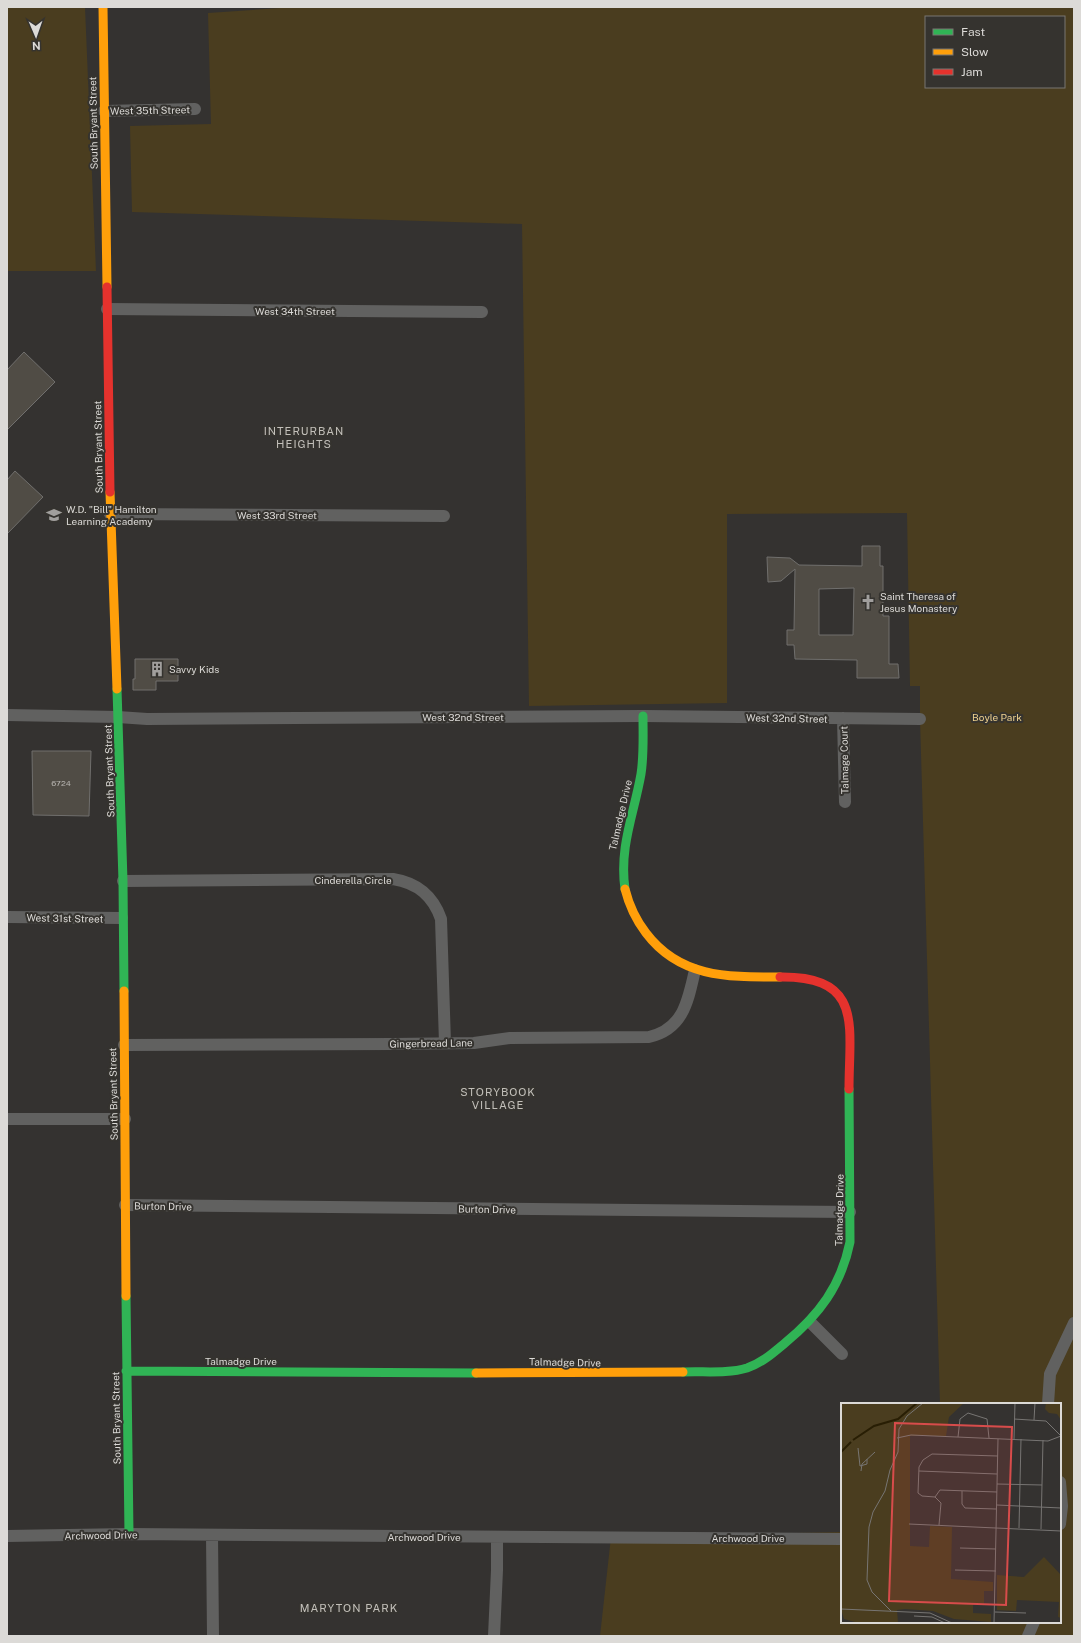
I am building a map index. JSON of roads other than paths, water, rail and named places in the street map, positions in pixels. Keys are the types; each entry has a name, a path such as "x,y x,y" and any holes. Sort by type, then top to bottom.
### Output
{"street":[{"name":"South Bryant Street","path":"103,7 110,514 118,717 122,881 126,1371 129,1534"},
{"name":"West 35th Street","path":"104,111 195,108"},
{"name":"West 34th Street","path":"107,309 482,312"},
{"name":"West 33rd Street","path":"110,514 444,516"},
{"name":"West 32nd Street","path":"7,715 163,719 643,716 920,719"},
{"name":"Talmadge Drive","path":"126,1371 467,1373 722,1372 749,1368 761,1362 778,1350 810,1322 822,1306 842,1273 850,1242 850,1022 848,1009 842,998 830,986 811,979 748,977 695,970 672,958 659,948 638,922 630,906 625,890 622,861 624,842 641,774 643,716"},
{"name":"Talmage Court","path":"843,718 845,802"},
{"name":"Cinderella Circle","path":"122,881 393,879 405,881 415,885 432,899 438,909 441,920 445,1043"},
{"name":"West 31st Street","path":"7,917 122,918"},
{"name":"Gingerbread Lane","path":"124,1045 474,1043 510,1038 649,1037 659,1035 672,1026 682,1014 690,995 695,970"},
{"path":"7,1119 124,1119"},
{"name":"Burton Drive","path":"125,1205 850,1212"},
{"path":"810,1322 842,1354"},
{"path":"1048,1403 1050,1374 1074,1323"},
{"name":"Archwood Drive","path":"7,1536 129,1534 841,1539"},
{"path":"212,1535 213,1636"},
{"path":"494,1636 498,1570 497,1537"},
{"path":"1028,1636 1034,1623"}],"place":[{"name":"W.D. \"Bill\" Hamilton Learning Academy","path":"54,515"},
{"name":"Saint Theresa of Jesus Monastery","path":"868,602"},
{"name":"Savvy Kids","path":"157,669"}],"district":[{"name":"INTERURBAN HEIGHTS","path":"304,437"},
{"name":"STORYBOOK VILLAGE","path":"498,1098"},
{"name":"MARYTON PARK","path":"349,1608"}],"park label":[{"name":"Boyle Park","path":"997,717"}]}
